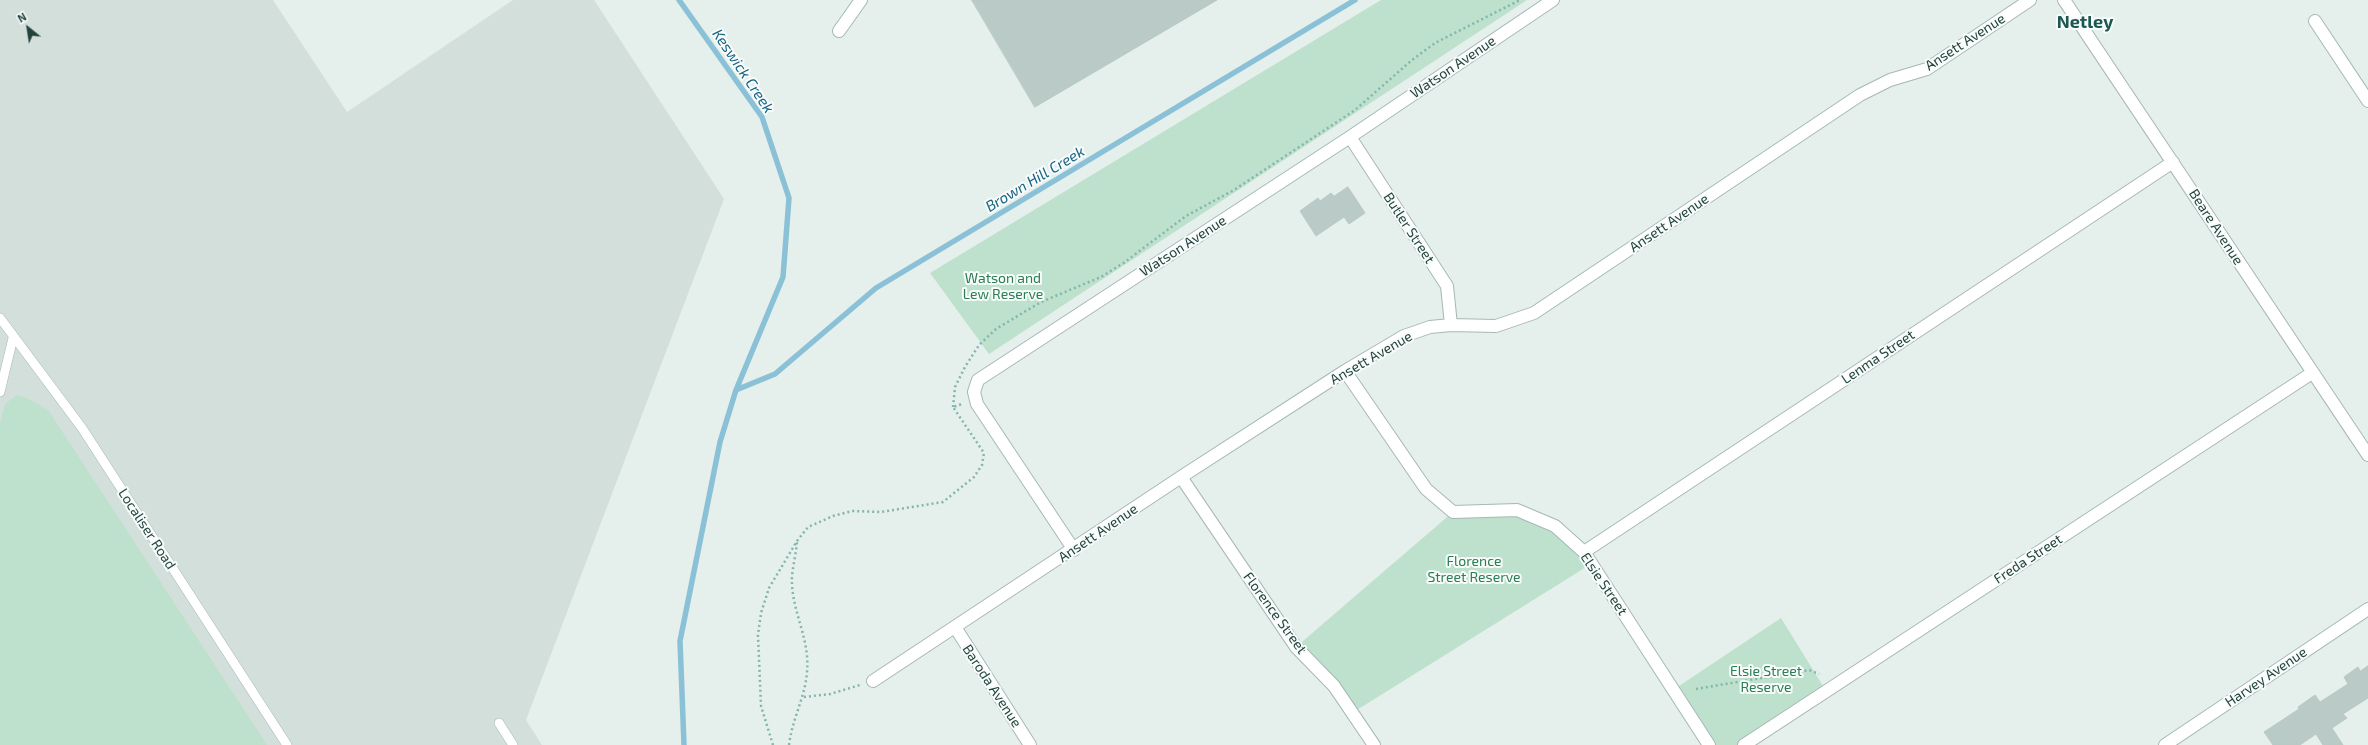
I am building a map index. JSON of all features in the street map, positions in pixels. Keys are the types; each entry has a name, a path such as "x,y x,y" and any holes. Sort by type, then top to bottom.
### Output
{"street":[{"path":"839,30 860,0"},
{"name":"Watson Avenue","path":"977,404 974,392 978,380 995,368 1350,137 1553,0"},
{"name":"Ansett Avenue","path":"873,680 1074,550 1181,477 1345,371 1404,336 1430,327 1451,325 1496,326 1534,313 1860,95 1890,80 1927,69 2030,0"},
{"name":"Beare Avenue","path":"2064,0 2368,455"},
{"path":"2315,21 2368,101"},
{"name":"Butler Street","path":"1350,137 1447,286 1451,325"},
{"name":"Lenma Street","path":"1584,552 2173,162"},
{"name":"Elsie Street","path":"1345,371 1426,489 1453,512 1517,510 1555,526 1584,552 1709,745"},
{"name":"Freda Street","path":"1744,745 2312,373"},
{"path":"977,404 1074,550"},
{"name":"Florence Street","path":"1181,477 1296,647 1334,686 1374,745"},
{"name":"Harvey Avenue","path":"2165,745 2368,609"},
{"name":"Baroda Avenue","path":"955,627 1030,745"}],"lane":[{"name":"Localiser Road","path":"0,318 13,338 82,428 287,745"},
{"path":"0,390 13,338"},
{"path":"499,723 513,745"}],"path":[{"path":"773,745 761,706 758,635 761,613 769,588 797,541 808,527 833,516 852,511 881,512 943,502 974,477 982,465 984,453 953,407 955,387 965,367 979,345 996,329 1040,302 1101,277 1119,266 1186,216 1234,190 1355,110 1412,60 1435,43 1520,0"},
{"path":"953,407 964,403 977,404"},
{"path":"789,745 792,729 804,697 807,656 792,583 797,541"},
{"path":"1696,689 1809,670 1819,674"},
{"path":"804,697 830,694 873,680"}],"shaded area":[{"path":"0,0 273,0 347,112 513,0 594,0 724,199 526,720 542,745 0,745"}],"green space":[{"name":"Watson and Lew Reserve","path":"1381,0 1527,0 989,354 930,273"},
{"path":"17,395 27,398 48,410 267,745 0,745 0,423 5,404"},
{"name":"Florence Street Reserve","path":"1517,510 1555,526 1591,564 1352,713 1296,647 1453,512"},
{"name":"Elsie Street Reserve","path":"1781,618 1826,691 1744,745 1709,745 1673,690"}],"building":[{"path":"972,0 1217,0 1035,107"},
{"path":"1348,187 1365,213 1349,224 1344,217 1316,236 1300,211 1318,198 1320,201 1331,193 1334,196"},
{"path":"2368,666 2368,698 2343,714 2347,718 2332,728 2343,745 2323,745 2316,734 2300,745 2273,745 2264,732 2299,709 2298,707 2315,695 2320,702 2348,684 2344,677 2358,667 2360,671"}],"waterway":[{"name":"Keswick Creek","path":"679,0 762,117 789,198 783,277 736,390 720,442 680,641 684,745"},
{"name":"Brown Hill Creek","path":"736,390 775,374 876,288 1355,0"}],"district":[{"name":"Netley","path":"2085,22"}]}
